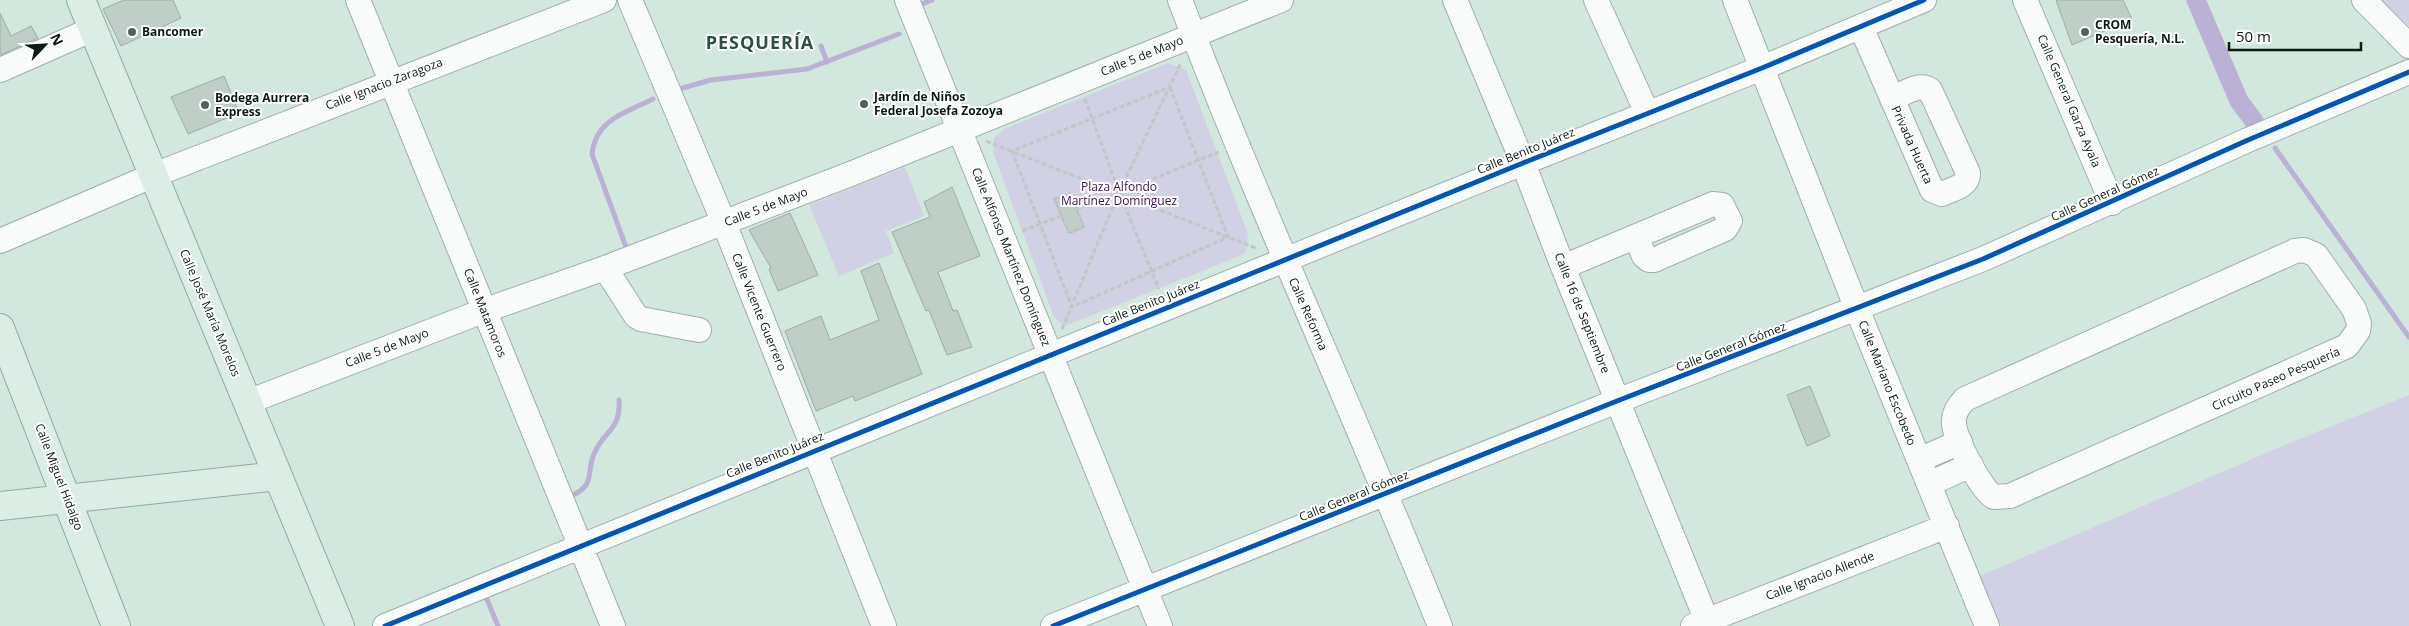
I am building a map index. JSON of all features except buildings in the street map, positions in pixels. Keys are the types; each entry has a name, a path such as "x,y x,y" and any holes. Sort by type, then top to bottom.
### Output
{"main road":[{"name":"Calle José María Morelos","path":"81,0 340,626"},
{"name":"Calle Miguel Hidalgo","path":"0,328 116,626"},
{"path":"0,506 278,476"}],"street":[{"name":"Calle Matamoros","path":"358,0 483,311 613,626"},
{"name":"Calle Ignacio Zaragoza","path":"0,241 154,175 604,0"},
{"name":"Calle Vicente Guerrero","path":"630,0 724,223 884,626"},
{"name":"Calle Alfonso Martínez Domínguez","path":"907,0 1160,626"},
{"name":"Calle Reforma","path":"1180,0 1285,260 1387,494 1440,626"},
{"name":"Calle 5 de Mayo","path":"248,402 483,311 724,223 1281,0"},
{"name":"Calle 16 de Septiembre","path":"1455,0 1523,163 1703,624"},
{"path":"1596,0 1643,104"},
{"name":"Calle Mariano Escobedo","path":"1735,0 1857,309 1987,626"},
{"name":"Calle Benito Juárez","path":"385,626 814,450 1762,68 1924,0"},
{"name":"Calle General Garza Ayala","path":"2025,0 2112,203"},
{"path":"2364,0 2409,46"},
{"name":"Privada Huerta","path":"1861,27 1892,99"},
{"path":"0,70 93,29"},
{"name":"Calle General Gómez","path":"1053,626 1617,401 1983,259 2112,203 2248,140 2409,72"},
{"path":"1563,267 1636,237"},
{"name":"Circuito Paseo Pesquería","path":"2304,250 2316,255 2354,309 2359,322 2354,340 2340,351 2010,496 1994,497 1987,494 1971,465 1960,442 1954,423 1958,407 1966,399 2295,251 2304,250"},
{"path":"605,268 636,316 641,319 699,330"},
{"path":"1919,460 1960,442"},
{"path":"1929,484 1971,465"},
{"name":"Calle Ignacio Allende","path":"1703,624 1947,526"}],"path":[{"path":"1050,355 1072,307 1119,192 1193,35"},
{"path":"1079,82 1119,192 1167,308"},
{"path":"1012,151 1170,87"},
{"path":"1170,87 1228,237"},
{"path":"960,130 1285,260"},
{"path":"1076,210 1238,145"},
{"path":"1012,151 1072,307"},
{"path":"1070,194 1076,210 1084,227 1069,233 1054,199 1070,194"},
{"path":"1003,238 1061,216"},
{"path":"1072,307 1228,237"}],"green space":[{"path":"2381,0 2409,0 2409,26"},
{"name":"Plaza Alfondo Martínez Domínguez","path":"1168,63 1186,70 1248,234 1246,251 1242,255 1065,326 1054,317 993,152 994,138 1004,129"},
{"path":"905,167 924,216 886,231 894,253 839,276 809,205"},
{"path":"2409,395 2409,626 2001,626 1980,576 2292,442"}],"waterway":[{"path":"922,4 932,0"},
{"path":"2196,0 2239,101 2254,121"},
{"path":"679,89 711,80 807,69 899,34"},
{"path":"821,46 827,62"},
{"path":"626,247 592,154 599,133 606,125 622,113 653,99"},
{"path":"2275,148 2409,337"},
{"path":"571,496 579,492 587,483 594,454 617,418 619,400"},
{"path":"486,597 498,626"}],"cycle path":[{"path":"385,626 1523,163 1762,68 1924,0"},
{"path":"1053,626 1617,401 1983,259 2248,140 2409,72"}],"place":[{"name":"Bancomer","path":"132,32"},
{"name":"CROM Pesquería, N.L.","path":"2085,32"},
{"name":"Jardín de Niños Federal Josefa Zozoya","path":"864,104"},
{"name":"Bodega Aurrera Express","path":"205,105"}],"district":[{"name":"PESQUERÍA","path":"760,43"}]}
